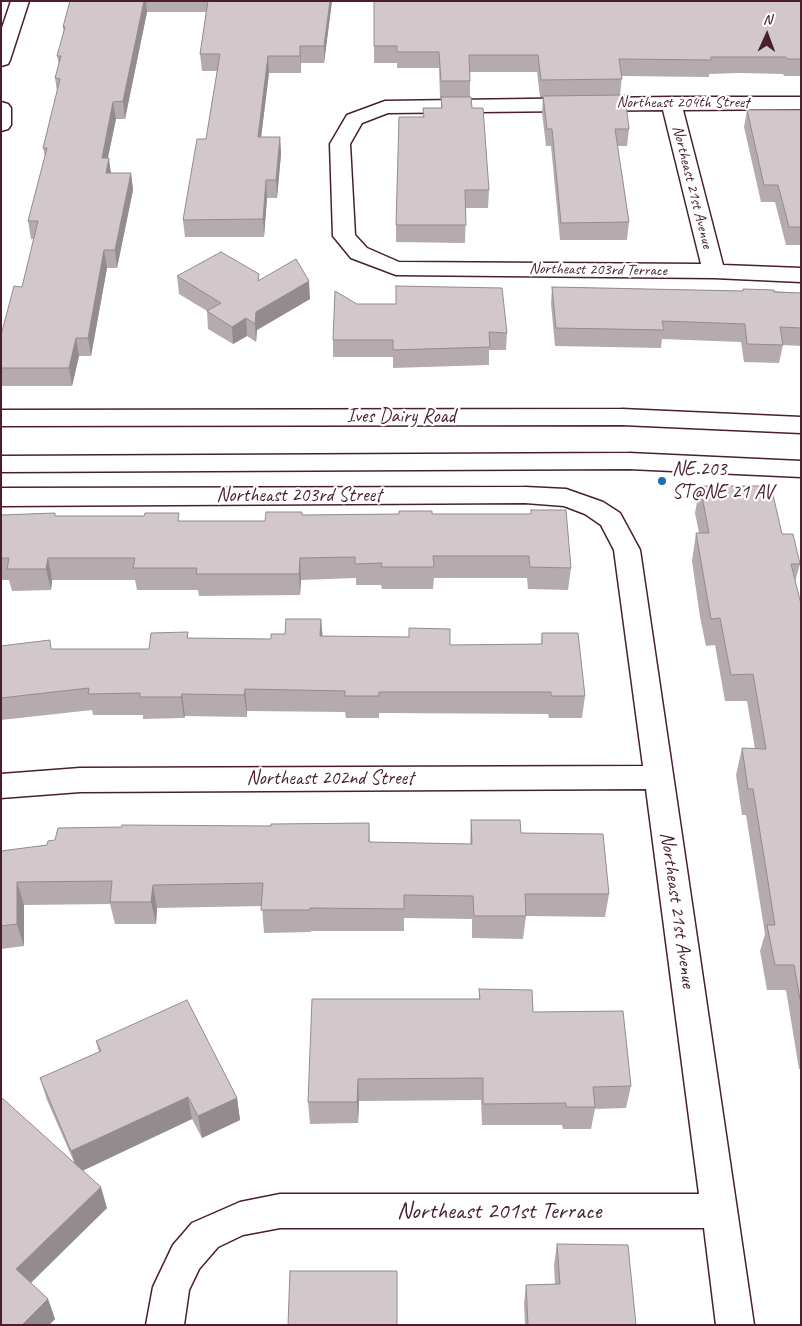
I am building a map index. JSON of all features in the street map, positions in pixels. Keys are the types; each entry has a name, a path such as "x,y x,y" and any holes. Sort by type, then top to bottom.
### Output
{"street":[{"path":"1,60 20,1"},
{"name":"Northeast 21st Avenue","path":"670,103 714,272"},
{"name":"Northeast 204th Street","path":"396,268 359,253 344,236 340,144 354,118 385,107 801,103"},
{"path":"1,108 1,125"},
{"name":"Northeast 203rd Terrace","path":"396,268 801,275"},
{"name":"Ives Dairy Road","path":"1,418 622,417 801,425"},
{"path":"1,464 629,461 801,469"},
{"name":"Northeast 203rd Street","path":"1,497 525,495 566,498 594,508"},
{"name":"Northeast 21st Avenue","path":"594,508 611,519 627,550 735,1325"},
{"name":"Northeast 202nd Street","path":"1,786 80,780 659,777"},
{"name":"Northeast 201st Terrace","path":"165,1325 171,1287 186,1257 205,1234 240,1219 280,1211 718,1211"}],"building":[{"path":"70,1 144,1 123,101 113,102 102,158 109,158 106,173 131,173 115,250 104,250 88,338 76,338 69,368 1,368 1,335 14,286 22,287 38,221 28,221 47,148 43,148 60,79 55,78 61,56 57,56"},
{"path":"208,1 330,1 324,46 300,46 300,56 268,56 258,137 280,137 276,180 266,180 263,219 183,220 197,139 206,139 220,54 200,54"},
{"path":"374,1 801,1 801,59 787,59 786,57 711,57 711,60 619,59 622,79 541,80 538,55 469,55 470,81 441,81 439,52 397,52 397,46 374,46"},
{"path":"625,95 629,129 615,129 629,222 561,223 552,129 547,129 543,96"},
{"path":"441,97 471,97 472,108 483,108 489,190 465,190 466,225 396,225 399,117 424,117 423,108 442,108"},
{"path":"747,110 801,110 801,227 789,227 778,185 764,185"},
{"path":"221,252 259,274 258,281 296,259 309,281 256,312 255,324 246,318 232,327 207,311 221,303 177,276"},
{"path":"396,286 502,288 507,333 489,332 490,347 393,350 393,340 333,340 335,291 357,304 396,304"},
{"path":"552,287 743,291 743,289 801,293 801,328 780,327 783,345 747,344 745,324 662,321 664,330 556,328"},
{"path":"700,486 771,486 782,534 793,534 800,564 791,564 801,604 801,1005 794,965 775,965 767,925 775,925 753,789 748,789 742,748 766,749 753,674 731,675 720,618 711,619 696,533 709,533"},
{"path":"531,510 566,510 571,568 530,567 529,556 433,556 434,567 381,567 382,563 355,564 355,557 300,558 299,574 196,574 197,568 133,568 135,558 48,558 46,569 7,569 9,558 1,558 1,515 55,513 55,516 144,516 145,513 179,513 178,521 265,521 266,512 302,512 302,515 399,514 399,511 432,511 432,514 531,514"},
{"path":"286,619 321,619 320,636 409,637 409,628 450,629 450,645 542,644 542,633 578,633 585,696 551,696 551,692 379,692 379,696 345,696 345,691 245,689 244,695 182,694 181,697 140,697 140,693 88,694 89,688 1,698 1,646 50,640 51,649 149,649 151,633 188,632 187,638 271,639 271,634 285,634"},
{"path":"471,820 520,820 521,833 603,834 609,894 525,894 526,916 474,916 473,896 404,895 404,909 310,908 310,910 261,910 263,883 153,885 151,902 110,902 112,881 17,882 17,924 1,926 1,851 47,845 48,841 55,840 58,828 122,827 122,825 271,826 271,824 369,823 369,842 472,844"},
{"path":"479,989 532,990 533,1012 623,1011 631,1086 593,1087 595,1107 566,1107 566,1103 483,1104 483,1078 358,1079 357,1102 308,1102 312,999 480,999"},
{"path":"187,1000 237,1098 198,1116 188,1097 71,1151 40,1078 101,1051 96,1041"},
{"path":"1,1097 101,1187 16,1269 48,1299 22,1325 1,1325"},
{"path":"557,1244 628,1245 636,1325 528,1325 526,1285 560,1284"},
{"path":"290,1271 397,1271 397,1325 288,1325"}],"place":[{"name":"NE 203 ST@NE 21 AV","path":"662,481"}]}
